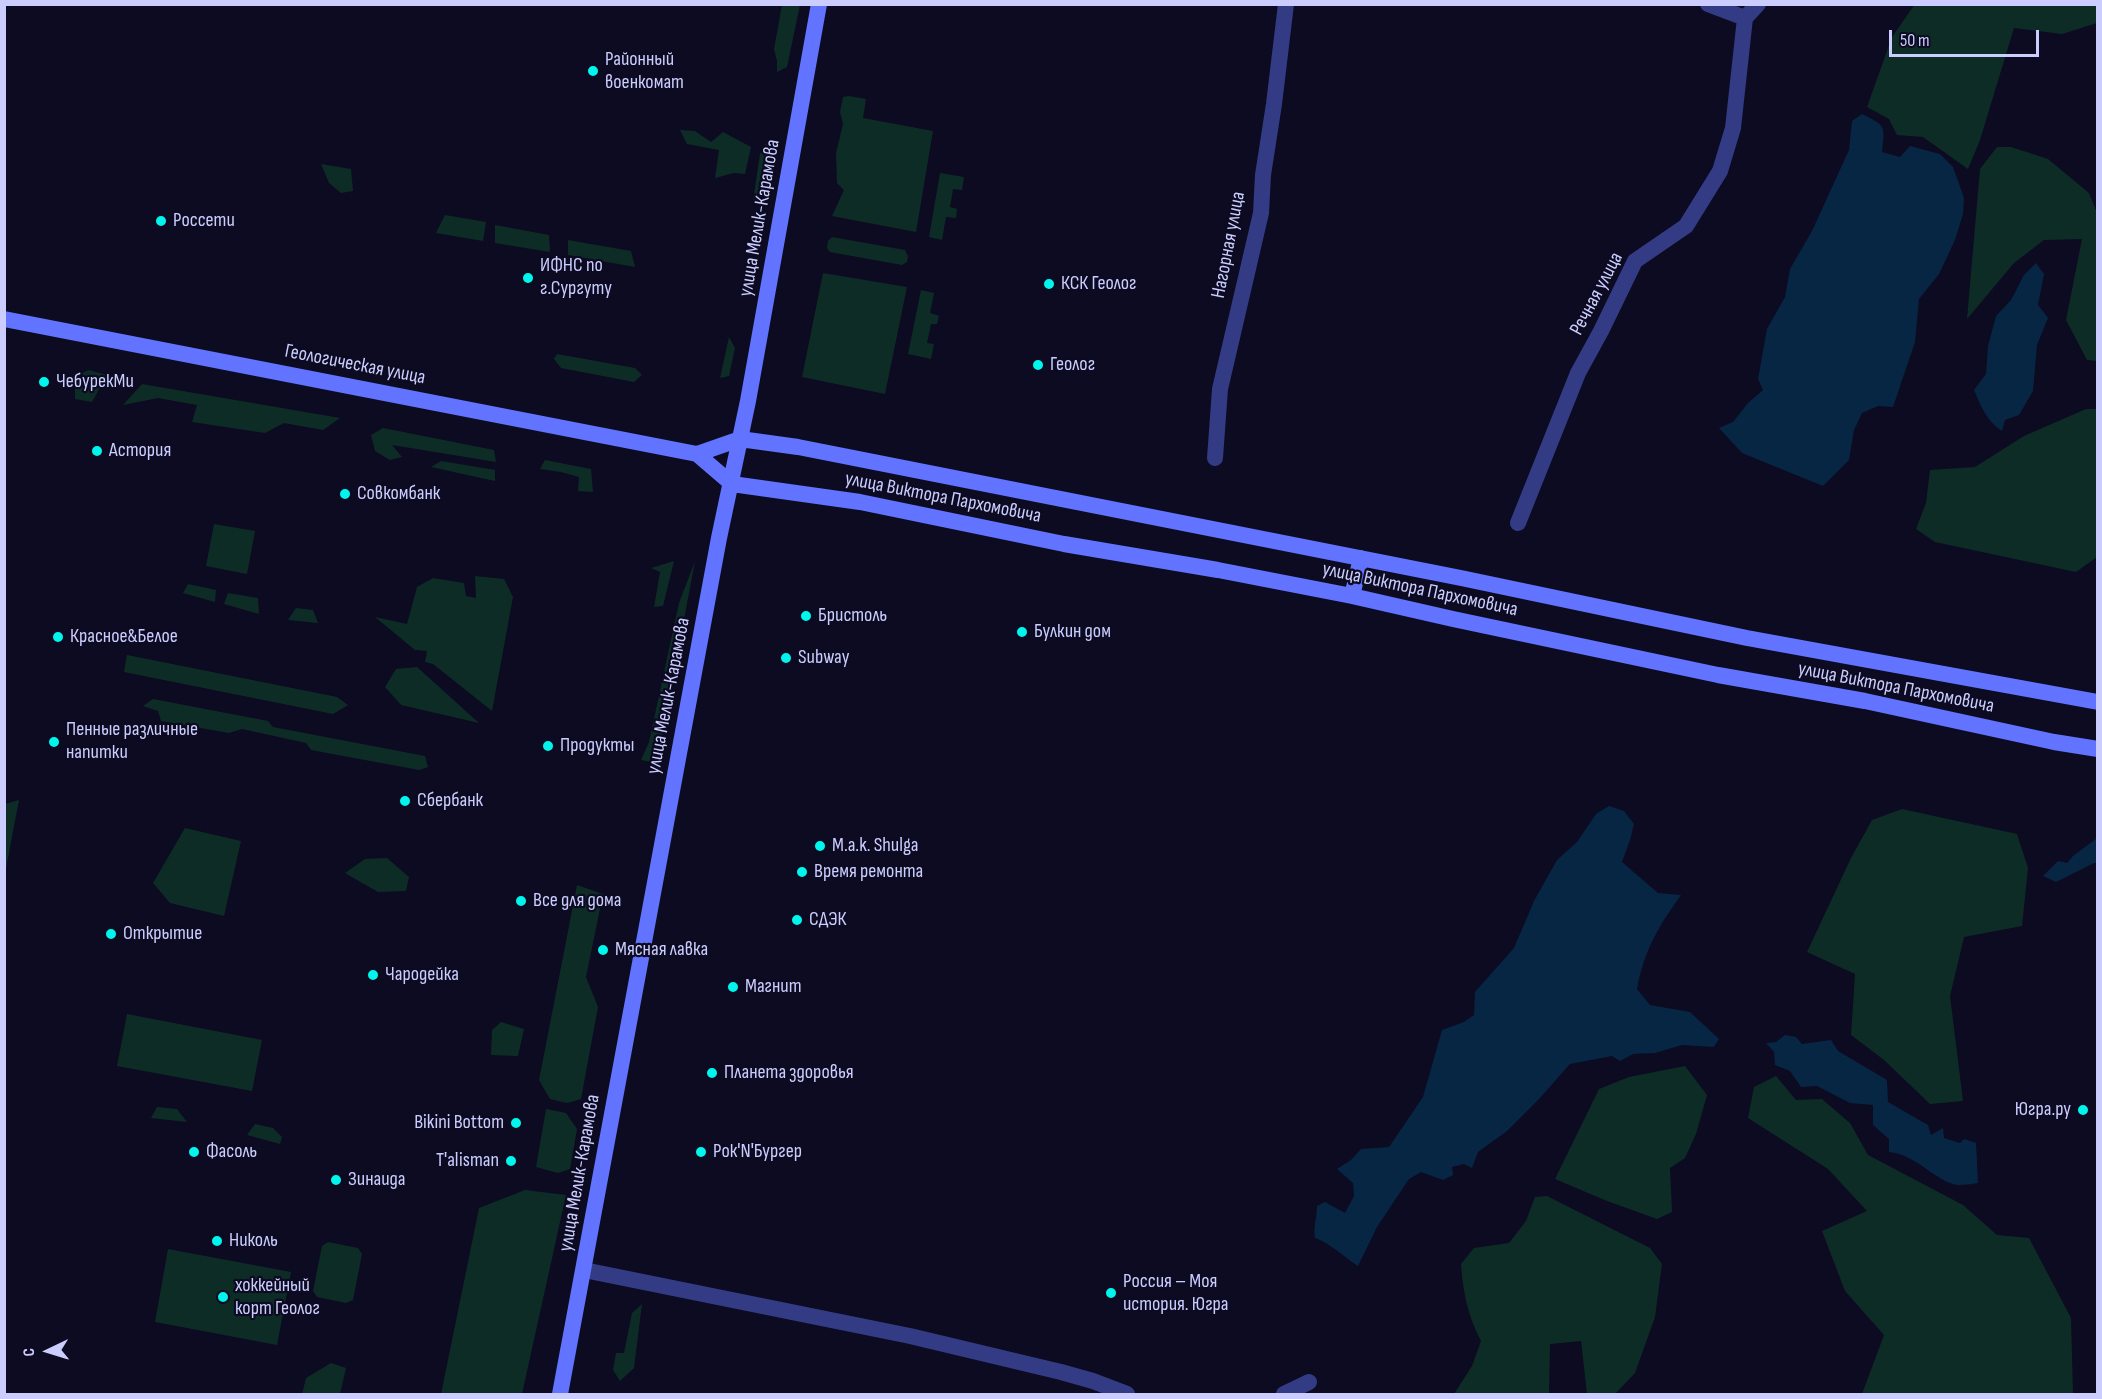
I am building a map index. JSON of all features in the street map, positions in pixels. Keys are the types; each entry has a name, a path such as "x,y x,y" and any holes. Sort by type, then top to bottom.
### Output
{"main road":[{"name":"улица Мелик-Карамова","path":"560,1395 717,550 732,484 819,4"},
{"name":"Геологическая улица","path":"4,319 697,454 732,484"},
{"path":"697,454 740,439"},
{"name":"улица Виктора Пархомовича","path":"740,439 798,447 933,473 1748,638 2097,702"},
{"name":"улица Виктора Пархомовича","path":"732,484 860,502 1064,544 1352,596 1718,675 1865,701 2054,742 2097,749"},
{"path":"1352,596 1361,558"}],"street":[{"name":"Нагорная улица","path":"1215,458 1220,389 1261,213 1263,175 1286,4"},
{"path":"1708,4 1745,18 1758,4"},
{"name":"Речная улица","path":"1518,523 1578,373 1601,332 1635,261 1686,226 1720,171 1733,128 1745,18"},
{"path":"584,1270 910,1336 1054,1370 1093,1381 1127,1395"},
{"path":"1284,1395 1309,1382"}],"green space":[{"path":"1915,4 2096,5 2097,23 2062,34 2014,28 1980,140 1968,169 1923,137 1897,135 1889,119 1867,107 1892,37"},
{"path":"782,5 800,5 787,67 777,72 774,49"},
{"path":"843,97 866,99 863,118 933,131 916,232 832,216 844,190 837,183 836,153 843,124 840,112"},
{"path":"680,130 695,131 711,142 723,132 751,147 745,174 734,173 715,178 719,150 687,144"},
{"path":"768,140 771,146 765,195 753,201 760,154"},
{"path":"1997,147 2011,147 2048,159 2089,193 2097,213 2097,361 2087,360 2066,320 2082,239 2044,240 2014,263 1967,319 1980,169"},
{"path":"321,164 351,169 353,191 341,193 329,183"},
{"path":"940,173 964,177 962,190 953,189 950,207 957,209 956,218 946,217 942,240 929,237"},
{"path":"445,215 486,222 483,241 436,233"},
{"path":"495,225 549,235 550,252 495,243"},
{"path":"832,237 905,250 908,256 907,262 902,265 830,252 827,248 828,241"},
{"path":"568,240 631,251 635,267 568,255"},
{"path":"823,273 907,287 885,394 802,377"},
{"path":"921,290 934,293 930,313 939,316 937,324 931,324 927,343 934,344 931,359 908,354"},
{"path":"729,337 735,348 729,376 720,378"},
{"path":"557,354 635,368 642,375 634,382 561,368 554,359"},
{"path":"89,370 107,375 92,402 75,399 75,376"},
{"path":"142,384 340,418 323,430 284,423 265,433 192,422 197,405 158,398 123,405"},
{"path":"2086,409 2097,409 2097,557 2076,572 1935,542 1916,529 1926,503 1930,470 1975,467 2024,436"},
{"path":"383,428 494,450 496,462 392,445 402,457 390,460 375,451 371,435"},
{"path":"545,460 591,469 593,492 578,491 579,477 540,469"},
{"path":"441,461 495,470 495,481 431,467"},
{"path":"214,524 255,531 247,574 206,566"},
{"path":"674,561 663,606 654,607 660,572 651,568"},
{"path":"695,561 657,763 641,760 649,742 679,603"},
{"path":"475,576 504,579 513,597 492,711 433,664 425,662 427,651 415,650 375,617 407,624 417,587 433,578 464,583 466,596 476,598"},
{"path":"188,584 216,590 215,602 183,593"},
{"path":"228,593 258,598 259,614 224,604"},
{"path":"296,608 313,610 318,623 288,620"},
{"path":"127,655 337,697 348,705 333,714 124,672"},
{"path":"417,667 479,723 401,705 385,687 396,669"},
{"path":"153,699 268,721 273,727 425,756 428,767 419,770 311,750 306,743 242,729 229,733 161,721 158,711 143,706"},
{"path":"19,800 5,874 5,804"},
{"path":"1902,809 2017,834 2028,868 2022,926 1964,937 1950,996 1963,1101 1930,1104 1884,1060 1851,1035 1855,974 1807,952 1851,858 1872,820"},
{"path":"185,828 241,841 224,916 170,903 153,883"},
{"path":"387,858 409,877 406,891 378,892 345,873 365,859"},
{"path":"577,885 603,894 586,977 598,1007 581,1099 567,1103 550,1099 539,1080"},
{"path":"127,1014 262,1040 252,1091 117,1066"},
{"path":"501,1022 524,1029 518,1056 491,1055 492,1030"},
{"path":"1685,1066 1707,1095 1696,1134 1685,1158 1670,1168 1672,1212 1657,1219 1555,1179 1599,1089 1629,1077"},
{"path":"1776,1076 1796,1100 1822,1099 1850,1123 1868,1155 1963,1205 1997,1235 2029,1238 2071,1318 2073,1394 1862,1394 1884,1335 1845,1291 1822,1231 1867,1211 1828,1169 1748,1118 1754,1087"},
{"path":"157,1107 177,1109 187,1122 151,1118"},
{"path":"546,1109 566,1113 577,1129 570,1169 558,1173 536,1167"},
{"path":"255,1124 273,1128 282,1137 280,1144 247,1135"},
{"path":"525,1190 566,1195 522,1394 441,1394 479,1208"},
{"path":"1547,1196 1650,1248 1662,1264 1655,1317 1635,1373 1615,1394 1587,1394 1581,1341 1550,1344 1549,1394 1454,1394 1472,1366 1481,1341 1467,1304 1461,1264 1474,1248 1509,1243 1526,1221 1535,1197"},
{"path":"328,1242 358,1248 362,1254 353,1300 346,1303 317,1297 313,1291 322,1246"},
{"name":"хоккейный корт Геолог","path":"168,1249 291,1272 277,1345 155,1322"},
{"path":"642,1304 634,1368 620,1381 613,1370 616,1353 624,1353 632,1313"},
{"path":"331,1363 346,1368 340,1394 302,1394 306,1378"}],"water":[{"path":"1862,114 1882,127 1884,136 1882,152 1900,157 1910,146 1940,154 1953,167 1964,198 1963,214 1955,240 1939,274 1919,299 1915,342 1893,407 1878,406 1862,413 1854,430 1849,460 1823,486 1742,453 1719,428 1733,422 1748,403 1763,390 1758,379 1767,329 1785,297 1790,269 1812,231 1849,150 1852,121"},
{"path":"2036,263 2044,274 2038,305 2048,318 2037,345 2033,391 2019,415 2005,420 2002,431 1988,418 1974,390 1986,374 1988,346 1996,316 2011,300 2024,275"},
{"path":"1609,806 1624,811 1634,824 1622,862 1658,893 1681,895 1653,940 1637,989 1650,1005 1690,1012 1719,1039 1714,1047 1682,1045 1655,1053 1633,1054 1620,1061 1612,1056 1570,1064 1507,1131 1478,1152 1472,1168 1464,1164 1452,1167 1453,1175 1443,1180 1421,1172 1409,1179 1377,1227 1358,1266 1315,1238 1317,1206 1325,1202 1345,1213 1354,1196 1353,1183 1337,1169 1351,1160 1361,1149 1389,1147 1423,1097 1442,1030 1464,1022 1474,1015 1475,992 1514,948 1534,901 1557,860 1577,842 1596,814"},
{"path":"2097,838 2097,863 2056,882 2043,876 2058,861 2067,863"},
{"path":"1785,1035 1796,1037 1802,1044 1831,1040 1838,1051 1887,1080 1888,1102 1928,1125 1931,1135 1943,1128 1944,1138 1960,1143 1964,1139 1976,1143 1978,1183 1958,1185 1950,1183 1908,1158 1889,1152 1889,1139 1873,1125 1873,1105 1850,1103 1817,1086 1801,1087 1790,1071 1775,1065 1774,1052 1766,1043 1776,1042"}],"place":[{"name":"Районный военкомат","path":"593,71"},
{"name":"Россети","path":"161,221"},
{"name":"ИФНС по г.Сургуту","path":"528,278"},
{"name":"КСК Геолог","path":"1049,284"},
{"name":"Геолог","path":"1038,365"},
{"name":"ЧебурекМи","path":"44,382"},
{"name":"Астория","path":"97,451"},
{"name":"Совкомбанк","path":"345,494"},
{"name":"Бристоль","path":"806,616"},
{"name":"Булкин дом","path":"1022,632"},
{"name":"Красное&Белое","path":"58,637"},
{"name":"Subway","path":"786,658"},
{"name":"Пенные различные напитки","path":"54,742"},
{"name":"Продукты","path":"548,746"},
{"name":"Сбербанк","path":"405,801"},
{"name":"М.a.k. Shulga","path":"820,846"},
{"name":"Время ремонта","path":"802,872"},
{"name":"Все для дома","path":"521,901"},
{"name":"СДЭК","path":"797,920"},
{"name":"Открытие","path":"111,934"},
{"name":"Мясная лавка","path":"603,950"},
{"name":"Чародейка","path":"373,975"},
{"name":"Магнит","path":"733,987"},
{"name":"Планета здоровья","path":"712,1073"},
{"name":"Югра.ру","path":"2083,1110"},
{"name":"Bikini Bottom","path":"516,1123"},
{"name":"Фасоль","path":"194,1152"},
{"name":"Рок'N'Бургер","path":"701,1152"},
{"name":"T'alisman","path":"511,1161"},
{"name":"Зинаида","path":"336,1180"},
{"name":"Николь","path":"217,1241"},
{"name":"Россия – Моя история. Югра","path":"1111,1293"},
{"name":"хоккейный корт Геолог","path":"223,1297"}]}
